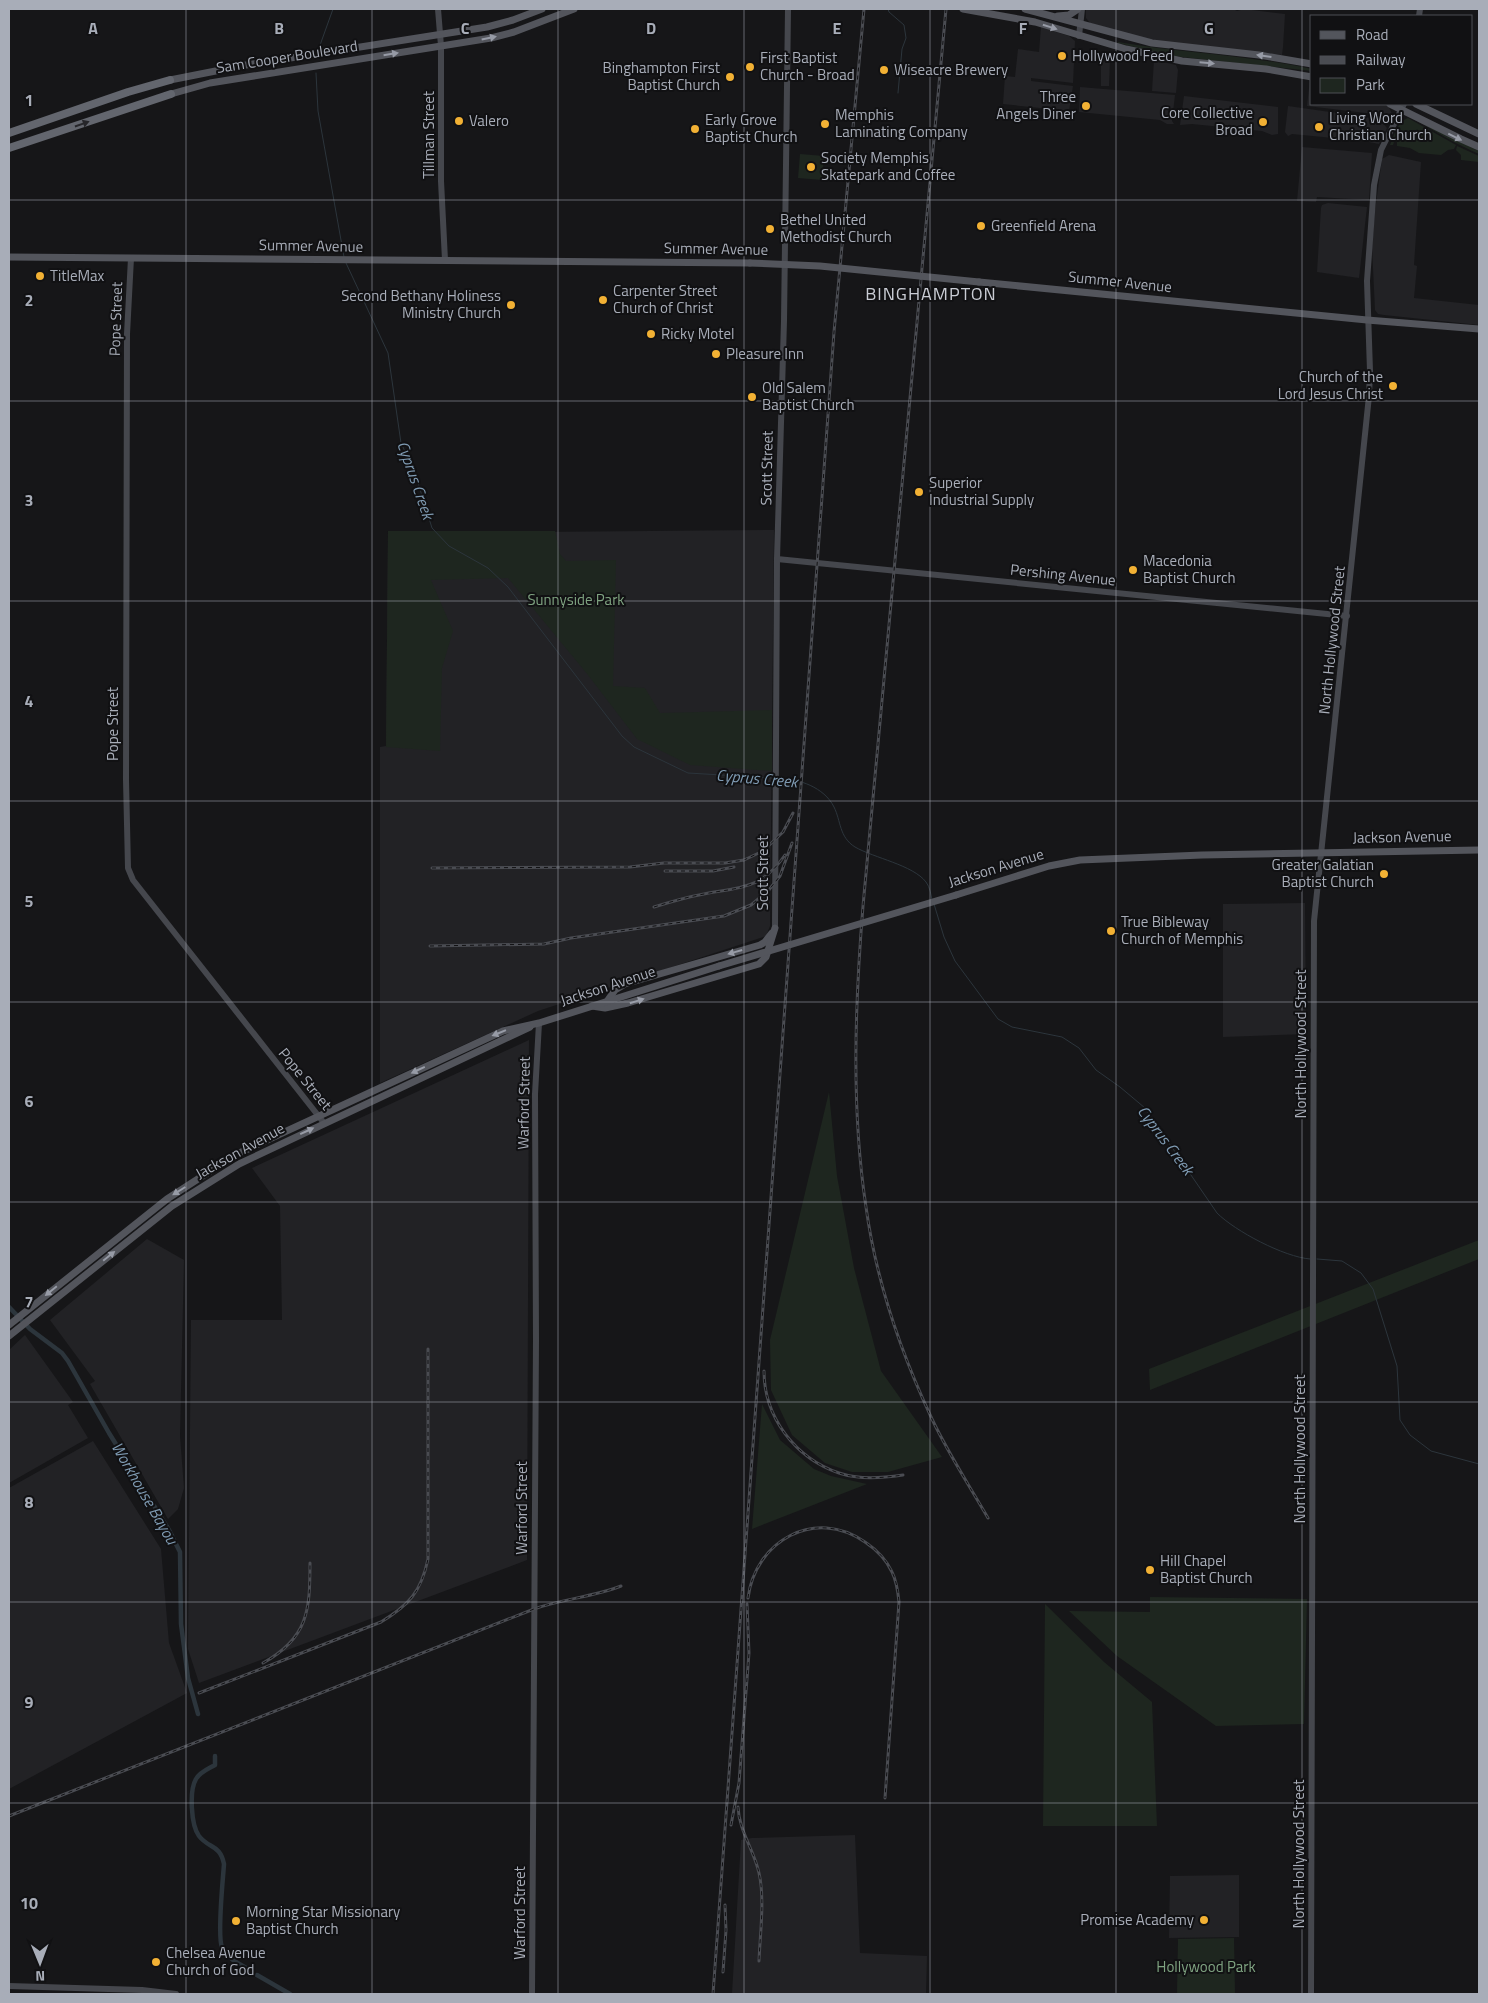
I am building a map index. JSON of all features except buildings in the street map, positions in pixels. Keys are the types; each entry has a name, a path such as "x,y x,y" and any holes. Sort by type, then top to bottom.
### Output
{"highway":[{"name":"Sam Cooper Boulevard","path":"9,133 128,92 170,80"},
{"name":"Sam Cooper Boulevard","path":"9,148 171,94"}],"main road":[{"name":"Tillman Street","path":"438,9 441,46 441,181 445,260"},
{"name":"Sam Cooper Boulevard","path":"170,80 246,65 487,27 542,9"},
{"name":"Sam Cooper Boulevard","path":"171,94 219,82 491,38 514,32 574,9"},
{"name":"Scott Street","path":"775,928 777,559 784,321 788,9"},
{"path":"963,9 1035,22 1079,36 1182,61 1266,69 1310,77"},
{"path":"1025,9 1152,43 1259,55 1310,64"},
{"path":"1054,17 1069,15 1078,9"},
{"path":"1079,36 1082,9"},
{"path":"1418,105 1479,134"},
{"path":"1402,107 1479,147"},
{"name":"North Hollywood Street","path":"1311,1994 1314,921 1369,396 1368,259 1374,185 1381,150 1402,107"},
{"name":"Summer Avenue","path":"9,257 750,263 820,266 1367,320 1479,329"},
{"name":"Pope Street","path":"131,258 127,334 126,433 126,780 128,868 133,880 324,1123"},
{"name":"Pershing Avenue","path":"777,559 1347,616"},
{"name":"Jackson Avenue","path":"10,1324 167,1199 235,1155 503,1031 539,1022 1049,866 1080,860 1479,850"},
{"path":"608,1000 615,990 624,984 760,945 765,942 775,928"},
{"path":"589,1006 605,1008 628,1003 759,964 766,957 775,928"},
{"name":"Jackson Avenue","path":"9,1336 172,1206 239,1164 324,1123 507,1040 539,1022"},
{"name":"Warford Street","path":"532,1994 536,1340 535,1094 539,1022"},
{"path":"9,1986 142,1990 176,1994"}],"shaded area":[{"path":"1086,9 1233,9 1237,11 1244,9 1285,14 1282,55 1164,42 1134,36 1090,23 1086,18"},
{"path":"1041,27 1069,36 1075,41 1073,83 1031,78 1031,81 1073,86 1069,111 1003,104 1005,76 1015,77 1018,49 1039,52"},
{"path":"1101,58 1110,59 1109,86 1101,86"},
{"path":"1154,60 1176,65 1178,70 1176,93 1152,91"},
{"path":"1310,79 1310,105 1388,105 1392,114 1389,123 1383,115 1307,106"},
{"path":"1080,87 1175,95 1172,121 1174,124 1167,124 1160,120 1079,112"},
{"path":"1184,96 1278,107 1278,134 1272,135 1262,131 1192,124 1180,125"},
{"path":"1288,106 1379,119 1387,128 1379,144 1292,134 1288,136 1285,132"},
{"path":"1302,147 1372,153 1369,200 1317,197 1316,202 1297,201"},
{"path":"1389,155 1421,162 1414,265 1417,266 1414,298 1479,305 1479,325 1384,315 1378,314 1375,310 1372,247 1375,211 1382,159"},
{"path":"1328,203 1367,207 1359,278 1317,272 1321,208 1322,205"},
{"path":"774,530 770,926 766,936 538,1011 380,1083 380,747 386,746 388,531 428,533"},
{"path":"1305,903 1306,1034 1223,1037 1223,904"},
{"path":"529,1040 527,1560 199,1683 188,1649 191,1320 282,1320 280,1206 252,1168"},
{"path":"147,1239 184,1260 180,1436 184,1488 178,1509 168,1519 90,1384 95,1381 50,1320"},
{"path":"25,1335 73,1402 68,1405 88,1438 9,1483 9,1350"},
{"path":"93,1441 161,1549 169,1643 187,1693 9,1789 9,1488"},
{"path":"855,1835 860,1953 927,1956 926,1994 732,1994 741,1840 752,1838"},
{"name":"Promise Academy","path":"1239,1875 1239,1937 1169,1938 1170,1876"}],"green space":[{"path":"1118,43 1264,60 1310,69 1310,71 1173,56"},
{"path":"1408,118 1456,145 1454,149 1448,150 1441,155 1419,153 1410,148 1397,146 1397,142 1390,145 1399,125"},
{"path":"1411,118 1479,151 1479,154 1453,141"},
{"path":"1457,146 1479,156 1479,162 1461,160 1461,155 1456,150"},
{"name":"Society Memphis Skatepark and Coffee","path":"800,154 824,156 822,180 798,178"},
{"name":"Sunnyside Park","path":"388,531 555,531 560,554 566,561 616,560 613,686 645,688 660,713 772,710 772,771 690,765 637,739 588,675 508,578 431,580 453,631 442,668 440,751 386,747"},
{"path":"829,1092 837,1176 854,1268 881,1371 942,1457 888,1472 852,1472 825,1463 792,1435 771,1390 770,1340"},
{"path":"1479,1240 1479,1259 1150,1390 1149,1369"},
{"path":"762,1404 780,1440 814,1469 831,1476 867,1484 752,1529"},
{"path":"1150,1597 1307,1599 1304,1724 1216,1726 1117,1656 1069,1611 1150,1612"},
{"path":"1045,1604 1104,1662 1152,1702 1157,1826 1043,1826"},
{"name":"Hollywood Park","path":"1234,1938 1235,1994 1177,1994 1178,1939"}],"waterway":[{"path":"319,48 333,9"},
{"path":"888,9 904,25 906,38 902,49 898,93"},
{"name":"Cyprus Creek","path":"316,73 318,111 344,257"},
{"name":"Cyprus Creek","path":"346,263 388,353 401,443 414,470 432,528 449,546 488,568 508,587 622,736 634,747 688,773 772,778"},
{"name":"Cyprus Creek","path":"779,778 803,782 824,794 834,807 843,834 850,843 863,851 903,866 920,876 926,882 932,900"},
{"name":"Cyprus Creek","path":"934,904 944,937 955,961 998,1019 1012,1027 1062,1037 1079,1048 1096,1070 1145,1108 1217,1213 1235,1227 1260,1242 1287,1254 1310,1259"},
{"name":"Cyprus Creek","path":"1317,1259 1342,1261 1361,1273 1373,1289 1397,1366 1400,1420 1410,1435 1431,1451 1479,1464"},
{"name":"Workhouse Bayou","path":"9,1307 30,1329 62,1353 68,1361 109,1433 169,1530 180,1552 181,1624 188,1678 198,1714"},
{"name":"Workhouse Bayou","path":"215,1756 215,1765 200,1774 194,1784 192,1791 194,1824 199,1836 220,1853 224,1864 220,1920 222,1947 230,1957 248,1969"},
{"name":"Workhouse Bayou","path":"257,1975 290,1994"}],"railway":[{"path":"713,1994 834,332 864,9"},
{"path":"946,9 863,906 856,1019 856,1094 861,1170 870,1234 891,1316 910,1368 938,1432 988,1518"},
{"path":"432,868 630,867 664,863 725,863 744,860 763,851 783,832 793,813"},
{"path":"430,946 544,944 571,938 724,916 751,905 768,891 780,876 792,843"},
{"path":"654,907 672,901 749,885 767,875 785,855"},
{"path":"665,871 713,871 734,867"},
{"path":"199,1693 381,1622 399,1610 417,1589 422,1580 428,1559 428,1349"},
{"path":"764,1371 765,1388 776,1420 785,1434 809,1457 839,1473 855,1477 871,1478 903,1475"},
{"path":"748,1598 753,1578 762,1560 775,1546 790,1535 808,1529 827,1528 846,1532 869,1545 887,1563 895,1580 899,1602 885,1798"},
{"path":"263,1663 289,1644 298,1633 307,1609 310,1563"},
{"path":"9,1816 534,1609 621,1586"},
{"path":"731,1825 739,1783 749,1653 747,1604"},
{"path":"738,1807 741,1824 757,1865 761,1883 762,1905 759,1961"},
{"path":"723,1972 726,1930 725,1905"}],"place":[{"name":"Hollywood Feed","path":"1062,56"},
{"name":"First Baptist Church - Broad","path":"750,67"},
{"name":"Wiseacre Brewery","path":"884,70"},
{"name":"Binghampton First Baptist Church","path":"730,77"},
{"name":"Three Angels Diner","path":"1086,106"},
{"name":"Valero","path":"459,121"},
{"name":"Core Collective Broad","path":"1263,122"},
{"name":"Memphis Laminating Company","path":"825,124"},
{"name":"Living Word Christian Church","path":"1319,127"},
{"name":"Early Grove Baptist Church","path":"695,129"},
{"name":"Society Memphis Skatepark and Coffee","path":"811,167"},
{"name":"Greenfield Arena","path":"981,226"},
{"name":"Bethel United Methodist Church","path":"770,229"},
{"name":"TitleMax","path":"40,276"},
{"name":"Carpenter Street Church of Christ","path":"603,300"},
{"name":"Second Bethany Holiness Ministry Church","path":"511,305"},
{"name":"Ricky Motel","path":"651,334"},
{"name":"Pleasure Inn","path":"716,354"},
{"name":"Church of the Lord Jesus Christ","path":"1393,386"},
{"name":"Old Salem Baptist Church","path":"752,397"},
{"name":"Superior Industrial Supply","path":"919,492"},
{"name":"Macedonia Baptist Church","path":"1133,570"},
{"name":"Greater Galatian Baptist Church","path":"1384,874"},
{"name":"True Bibleway Church of Memphis","path":"1111,931"},
{"name":"Hill Chapel Baptist Church","path":"1150,1570"},
{"name":"Promise Academy","path":"1204,1920"},
{"name":"Morning Star Missionary Baptist Church","path":"236,1921"},
{"name":"Chelsea Avenue Church of God","path":"156,1962"}],"district":[{"name":"BINGHAMPTON","path":"931,294"}]}
